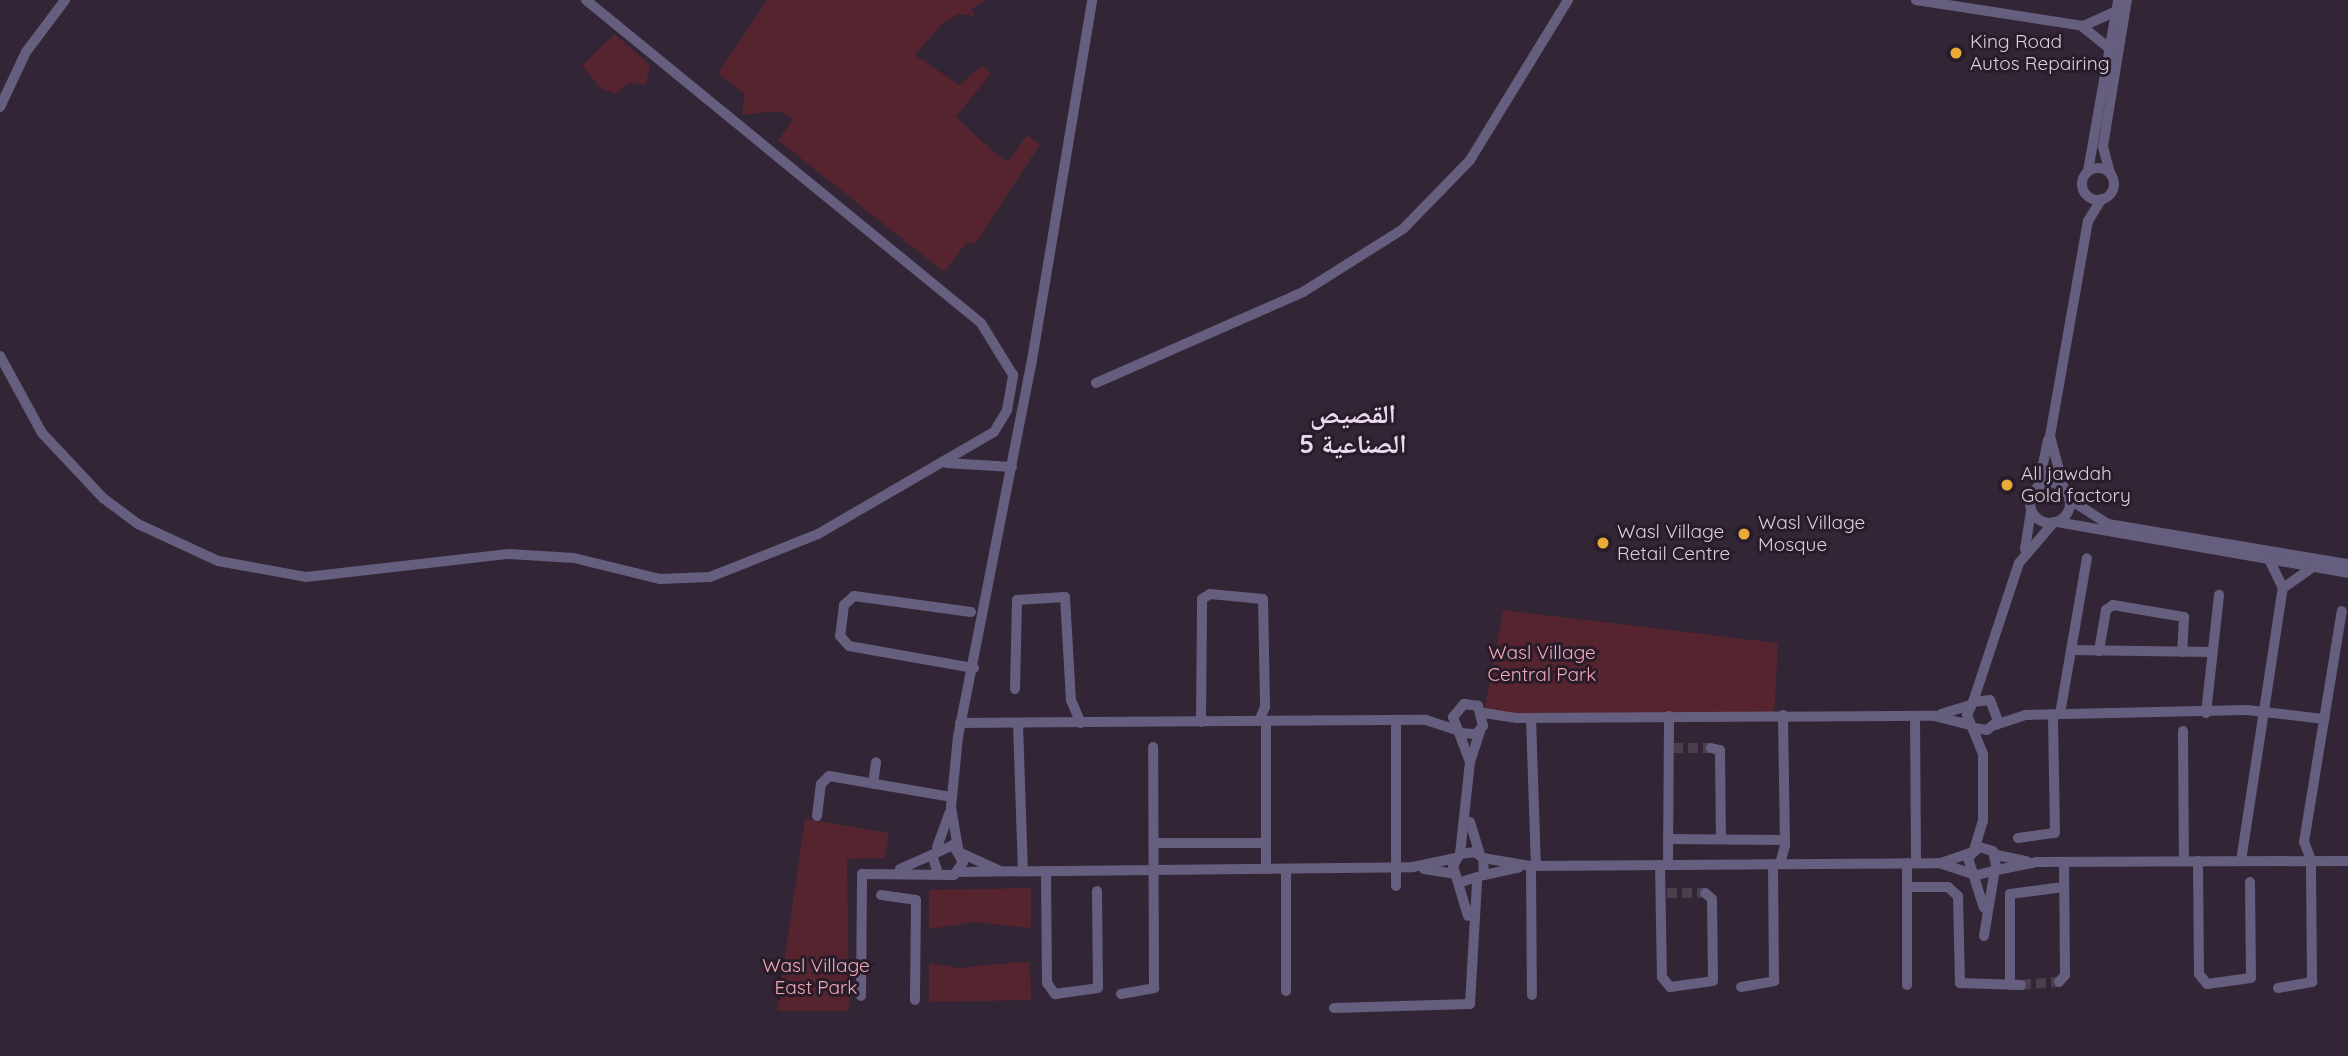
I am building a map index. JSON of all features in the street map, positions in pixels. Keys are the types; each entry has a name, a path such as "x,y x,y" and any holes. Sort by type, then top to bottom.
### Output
{"street":[{"path":"0,107 26,51 65,0"},
{"path":"0,356 42,433 70,467 138,524 218,561 306,577 509,554 574,558 660,579 710,578 818,534 988,437 1005,418 1013,370 991,335 959,302 586,0"},
{"path":"938,874 934,851 951,802 961,720 974,668 1012,467 1092,0"},
{"path":"1097,383 1303,292 1403,229 1470,160 1568,0"},
{"path":"1916,0 2083,26 2110,49"},
{"path":"1983,754 1972,727 1972,704 1990,664 2025,549 2031,510 2050,436 2076,279 2090,216 2114,187 2103,146 2127,0"},
{"path":"2083,26 2117,5"},
{"path":"2076,279 2084,192 2117,5"},
{"path":"2088,171 2110,173"},
{"path":"2084,192 2102,200"},
{"path":"2025,549 2055,522 2067,494 2050,436"},
{"path":"939,465 1012,467"},
{"path":"2038,488 2049,483 2108,524 2348,564"},
{"path":"2031,510 2055,522 2348,573"},
{"path":"2018,838 2054,834 2057,714 2087,558"},
{"path":"2245,861 2246,832 2261,714 2283,588 2269,559"},
{"path":"2283,588 2303,571 2320,568"},
{"path":"1201,722 1202,599 1210,594 1263,599 1266,869"},
{"path":"971,612 854,596 844,605 840,636 849,646 974,668"},
{"path":"2206,713 2210,652 2219,596"},
{"path":"1015,689 1016,603 1024,597 1065,597 1071,700 1081,723"},
{"path":"2099,651 2106,610 2113,605 2184,617 2182,652"},
{"path":"2278,988 2312,982 2311,860 2304,842 2342,611"},
{"path":"2071,650 2210,652"},
{"path":"1984,908 1972,874 1972,851 1983,821 1983,754 1994,726 1996,705 1990,664"},
{"path":"1426,720 1468,703 1484,713 1517,718 1934,716 1972,727 1994,726 2035,715 2057,714 2233,713 2324,719"},
{"path":"1934,716 1972,704 1996,705 2035,715"},
{"path":"1456,709 1458,731 1469,762 1469,812 1458,856 1458,878 1470,933"},
{"path":"1469,762 1482,728 1484,713"},
{"path":"1741,987 1774,981 1776,864 1785,840 1783,715"},
{"path":"1669,716 1671,748 1668,839 1664,865 1661,938 1665,985 1711,985 1712,899 1705,894"},
{"path":"1907,985 1907,887 1911,863 1915,716"},
{"path":"961,720 987,723 1426,720 1458,731 1482,728 1517,718"},
{"path":"1531,718 1532,995"},
{"path":"1396,720 1396,886"},
{"path":"1018,723 1023,871"},
{"path":"2183,731 2184,861"},
{"path":"1121,994 1154,988 1153,747"},
{"path":"1711,748 1720,750 1721,839"},
{"path":"873,783 876,762"},
{"path":"817,816 826,777 873,783 951,802"},
{"path":"951,802 959,850 958,872"},
{"path":"1334,1008 1466,1006 1470,933 1481,878 1482,857 1469,812"},
{"path":"1983,821 1995,853 1995,872 1984,908 1984,936"},
{"path":"1668,839 1785,840"},
{"path":"1154,843 1266,843"},
{"path":"893,871 934,851 959,850 1002,871"},
{"path":"1938,863 1972,851 2037,862 2348,861"},
{"path":"861,996 860,876 893,871 938,874 1413,867 1458,856 1482,857 1533,866 1938,863 1972,874 1995,872 2037,862"},
{"path":"2198,861 2199,974 2207,984 2251,978 2250,882"},
{"path":"2059,982 2065,975 2064,862"},
{"path":"1413,867 1458,878 1481,878 1533,866"},
{"path":"1286,869 1286,991"},
{"path":"1046,871 1047,983 1055,994 1098,988 1097,891"},
{"path":"1907,887 1956,892 1958,979 1964,986 2016,985 2010,894 2064,887"},
{"path":"881,895 916,900 915,1000"}],"green space":[{"path":"767,0 986,0 971,9 975,16 958,14 942,24 915,55 959,85 982,66 991,73 956,117 998,156 1008,162 1027,135 1040,144 976,243 966,243 944,272 778,140 793,120 779,111 742,115 744,94 718,73"},
{"path":"615,34 650,65 646,84 628,83 616,94 601,89 582,65"},
{"name":"Wasl Village Central Park","path":"1503,610 1778,643 1774,715 1484,713"},
{"name":"Wasl Village East Park","path":"805,819 889,833 884,858 847,859 849,1011 777,1011"},
{"path":"1031,888 1031,928 974,922 929,929 929,890"},
{"path":"1030,962 1031,1000 929,1002 929,963 960,968"}],"tunnel":[{"path":"1673,748 1711,748"},
{"path":"1667,893 1705,893"},
{"path":"2021,985 2059,982"}],"place":[{"name":"King Road Autos Repairing","path":"1956,53"},
{"name":"All jawdah Gold factory","path":"2007,485"},
{"name":"Wasl Village Mosque","path":"1744,534"},
{"name":"Wasl Village Retail Centre","path":"1603,543"}],"district":[{"name":"القصيص الصناعية 5","path":"1353,429"}]}
